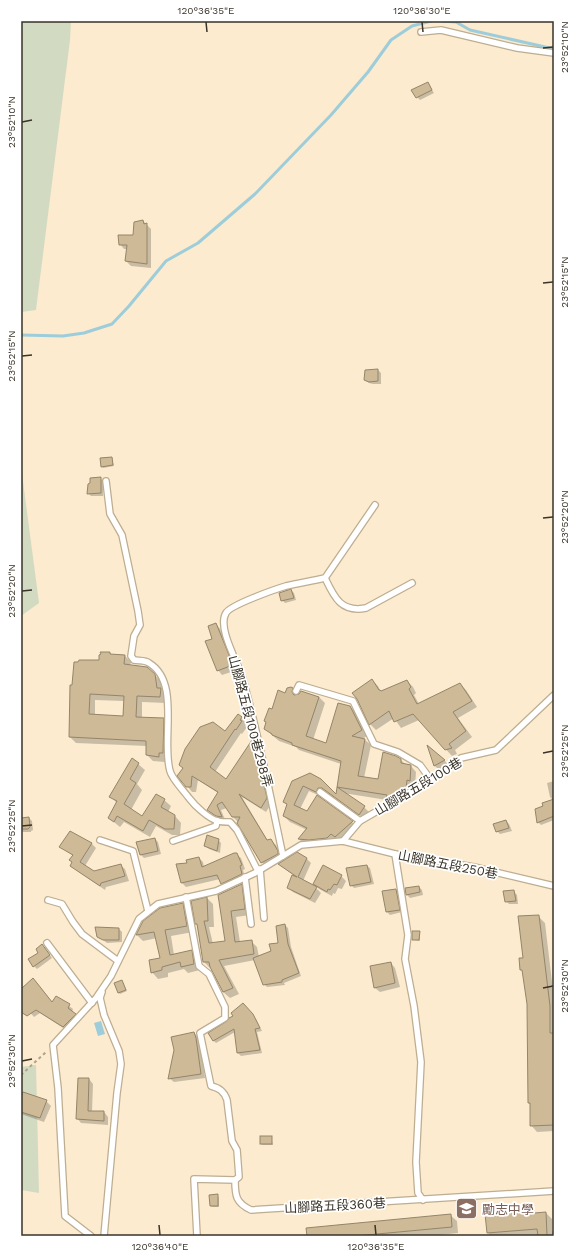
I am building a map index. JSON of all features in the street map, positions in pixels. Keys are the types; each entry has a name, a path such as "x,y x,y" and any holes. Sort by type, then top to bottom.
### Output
{"lane":[{"path":"421,32 441,30 517,48 554,53"},
{"path":"106,481 110,514 122,535 138,611 140,625 134,636 131,656 134,660 148,662 156,668 163,678 167,699 168,761 170,772 193,803 217,821 230,822 236,830 259,870 264,918"},
{"path":"374,505 325,578 335,598 350,609 357,610 366,608 412,583"},
{"name":"山腳路五段100巷298弄","path":"283,856 260,746 242,676 226,637 224,620 226,612 233,606 285,587 325,578"},
{"path":"296,691 299,685 353,701 374,744 398,752 420,764 432,780"},
{"name":"山腳路五段100巷","path":"342,840 360,821 432,780 460,758 496,750 554,695"},
{"path":"320,792 360,821"},
{"path":"172,841 216,826 217,821"},
{"path":"100,840 133,851 148,911"},
{"path":"91,1236 65,1216 58,1088 53,1045 92,1003 118,962 139,919 148,911 158,904 216,891 259,870 301,845 342,840"},
{"name":"山腳路五段250巷","path":"342,840 395,854 474,867 554,886"},
{"path":"395,854 408,935 405,959 414,1006 421,1062 416,1162 418,1193 423,1200"},
{"path":"246,877 251,924"},
{"name":"山腳路五段360巷","path":"186,897 200,966 209,974 225,1007 225,1018 200,1033 211,1086 218,1088 225,1094 227,1100 232,1141 237,1150 239,1177 235,1180 235,1194 242,1206 251,1210 554,1191"},
{"path":"48,900 62,904 82,934 118,962"},
{"path":"47,943 92,1003"},
{"path":"104,986 100,998 104,1015 118,1051 121,1064 104,1236"},
{"path":"197,1236 194,1179 235,1180"}],"path":[{"path":"21,1075 24,1074 53,1045"}],"green space":[{"path":"21,21 71,21 70,40 36,310 21,312"},
{"path":"21,466 39,603 21,616"},
{"path":"36,1065 39,1193 21,1190 21,1067"}],"water":[{"path":"101,1021 105,1034 98,1036 94,1023"}],"building":[{"path":"428,82 432,90 416,98 411,90"},
{"path":"143,220 144,224 147,223 147,264 125,261 127,245 119,245 118,235 133,235 134,222"},
{"path":"378,369 378,381 369,382 364,380 365,370"},
{"path":"112,457 113,465 101,467 100,458"},
{"path":"101,477 101,493 87,494 90,478"},
{"path":"291,589 294,598 281,601 279,593"},
{"path":"216,623 233,665 217,671 205,641 212,639 208,626"},
{"path":"100,652 110,652 110,654 125,655 124,664 147,667 155,674 157,688 161,688 160,697 137,696 136,717 164,718 163,753 159,753 159,757 146,755 146,741 69,737 70,685 72,685 74,662 78,662 79,660 99,660 99,655 101,654","holes":["90,694 124,696 123,716 89,714"]},
{"path":"372,679 381,691 407,680 411,687 409,689 417,704 460,683 472,701 453,712 466,731 449,744 452,748 445,750 413,714 394,722 389,711 369,725 357,699 352,693"},
{"path":"287,688 293,688 292,692 294,695 299,694 301,691 319,697 306,736 326,743 338,703 350,706 362,730 352,736 365,739 358,776 378,779 383,752 401,759 401,763 411,765 410,781 407,780 406,789 386,801 387,795 337,787 341,761 292,745 292,743 272,735 264,729 266,722 264,721 269,708 272,709 278,690 285,693"},
{"path":"238,714 242,717 240,720 242,721 210,767 226,779 252,740 255,744 267,798 261,808 239,794 267,840 271,839 278,851 278,854 261,863 237,823 240,817 232,817 222,802 217,805 222,817 216,816 207,810 218,792 192,776 191,787 186,787 177,776 183,768 179,765 185,749 200,727 213,722 225,731"},
{"path":"427,745 445,760 434,766"},
{"path":"132,758 139,763 130,779 136,783 124,804 142,816 156,794 165,799 161,807 175,815 174,829 165,829 149,820 143,831 117,816 114,822 108,818 117,801 109,797"},
{"path":"310,773 321,779 336,794 337,787 365,806 359,815 322,788 318,788 316,792 303,786 294,805 307,811 317,795 353,821 335,837 331,834 327,838 309,840 298,839 307,828 283,816 287,804 283,802 292,781"},
{"path":"554,799 554,816 537,823 535,809 543,806 542,803"},
{"path":"29,817 30,827 28,829 21,829 21,818"},
{"path":"506,820 509,828 496,832 493,824"},
{"path":"70,831 92,843 80,862 94,871 121,864 125,876 101,883 100,886 70,866 72,862 69,860 73,855 59,847"},
{"path":"207,835 219,839 217,851 204,846"},
{"path":"155,838 158,851 140,855 136,842"},
{"path":"297,852 307,858 298,877 317,887 310,899 287,888 292,875 297,877 278,864"},
{"path":"237,853 242,865 240,866 242,874 221,884 217,875 181,883 176,864 187,863 186,860 199,857 202,867"},
{"path":"323,865 342,875 337,885 334,884 330,890 328,889 327,892 313,884"},
{"path":"367,865 371,882 350,886 346,868"},
{"path":"242,884 245,909 231,911 235,942 252,940 254,954 219,960 233,988 223,992 210,967 209,962 203,962 197,924 195,924 191,901 207,897 208,921 204,921 209,943 225,941 218,895"},
{"path":"419,886 420,892 406,895 405,888"},
{"path":"396,889 400,910 386,912 382,891"},
{"path":"514,890 516,901 505,902 503,891"},
{"path":"183,903 187,926 165,930 170,955 192,950 194,964 181,967 180,962 162,967 162,970 151,973 149,960 160,958 154,932 136,935 143,921 160,908"},
{"path":"539,915 550,1006 550,1033 554,1033 554,1125 530,1126 530,1103 528,1103 527,1004 522,970 520,970 519,958 523,958 518,916"},
{"path":"285,924 288,944 299,973 282,980 282,982 263,985 253,958 271,951 269,944 278,943 276,926"},
{"path":"95,927 119,928 119,940 103,940 97,937"},
{"path":"412,931 420,931 419,940 412,940"},
{"path":"42,944 50,955 33,967 28,959 38,953 36,949"},
{"path":"391,962 395,983 374,988 370,966"},
{"path":"33,978 52,1002 56,996 70,1004 68,1008 76,1014 63,1027 36,1010 27,1016 21,1012 21,989"},
{"path":"122,980 126,990 118,993 114,983"},
{"path":"243,1003 253,1014 260,1028 255,1029 260,1050 237,1053 234,1029 213,1041 208,1033 233,1016 231,1013"},
{"path":"194,1032 201,1074 168,1079 174,1050 171,1037"},
{"path":"78,1078 89,1078 88,1111 104,1111 104,1121 76,1119"},
{"path":"23,1092 47,1100 40,1118 21,1112 21,1096"},
{"path":"260,1136 272,1136 272,1144 260,1144"},
{"path":"218,1194 218,1206 210,1206 209,1195"},
{"path":"534,1210 534,1213 546,1212 547,1236 538,1236 537,1229 487,1233 485,1214"},
{"path":"451,1214 452,1227 356,1236 307,1236 306,1228"}],"waterway":[{"path":"21,335 63,336 84,333 112,324 166,261 198,243 255,194 331,115 368,72 391,40 412,26 431,21"},
{"path":"442,21 456,22 470,30 554,49"}],"place":[{"name":"勵志中學","path":"466,1209"}]}
